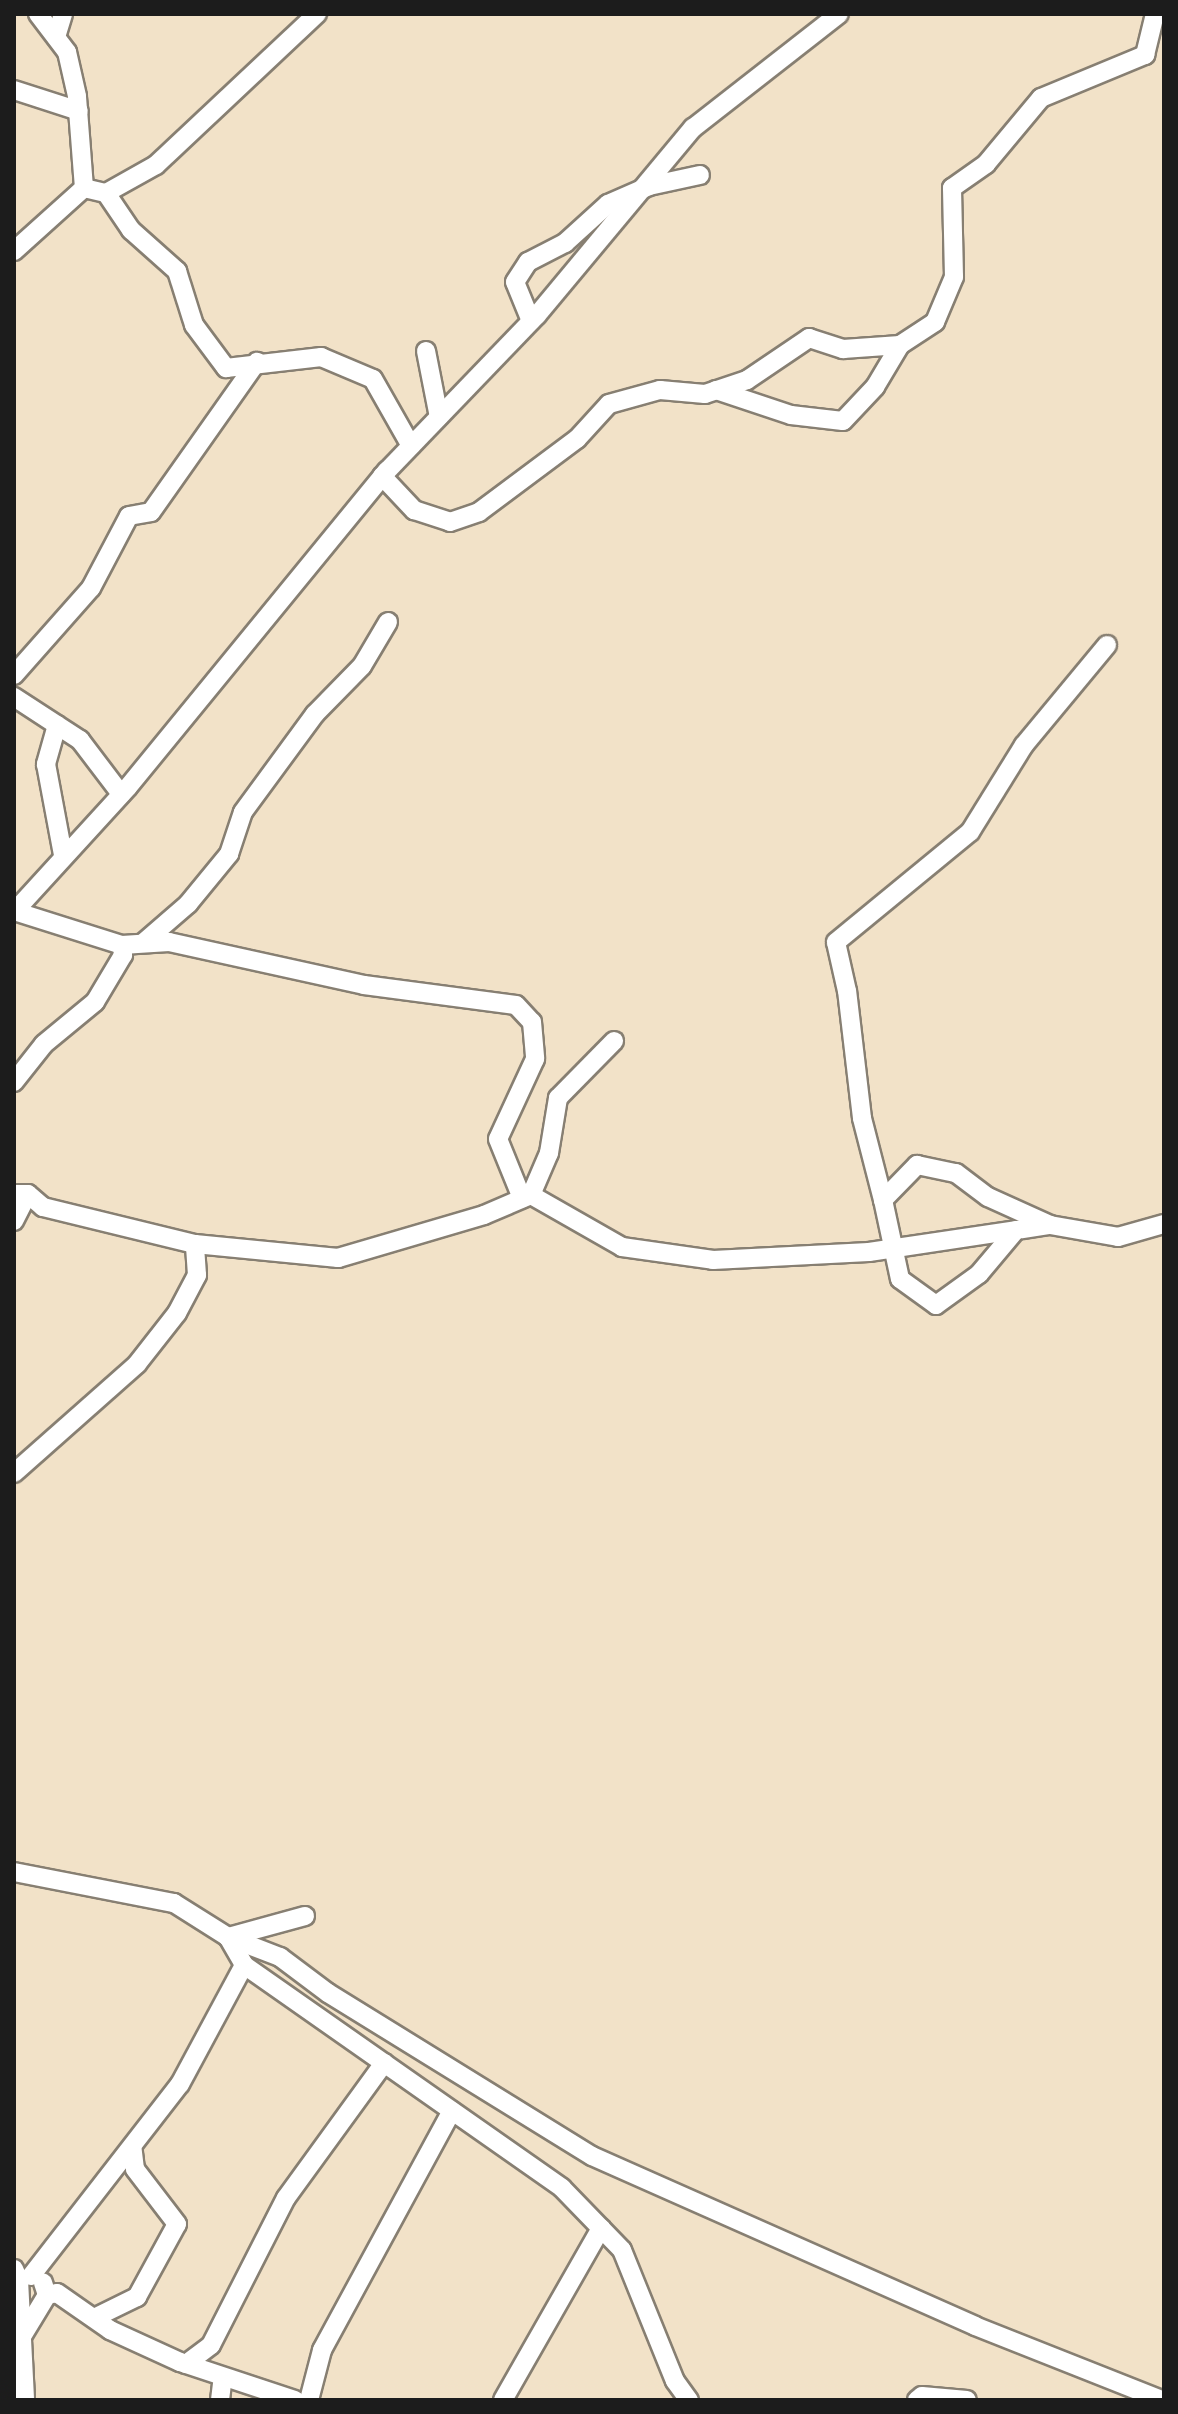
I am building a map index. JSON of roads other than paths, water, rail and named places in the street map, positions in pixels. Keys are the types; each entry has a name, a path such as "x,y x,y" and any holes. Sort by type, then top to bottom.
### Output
{"street":[{"path":"38,14 67,52 79,111 84,188"},
{"path":"56,37 63,14"},
{"path":"84,188 106,193 156,165 317,14"},
{"path":"839,14 693,128 649,186 531,321 382,476 121,794 14,912 122,945 169,942 364,985 516,1005 532,1022 535,1059 498,1139 527,1196 622,1247 713,1260 897,1248 1050,1225"},
{"path":"716,390 791,415 843,421 875,387 900,345 935,322 954,277 952,188 986,164 1041,98 1098,78 1145,55 1156,45 1155,14"},
{"path":"14,90 79,111"},
{"path":"531,321 515,282 528,262 565,243 608,204 649,186 700,175"},
{"path":"14,251 84,188"},
{"path":"106,193 131,230 177,271 194,325 226,368 321,357 373,379 411,446"},
{"path":"382,476 414,510 450,522 479,512 577,439 609,404 660,390 716,390 747,380 809,338 843,349 900,345"},
{"path":"426,351 439,417"},
{"path":"14,675 91,588 129,516 151,512 257,362"},
{"path":"143,943 188,904 229,854 243,812 315,714 362,666 388,622"},
{"path":"1016,1230 979,1274 936,1305 900,1279 897,1248 862,1118 847,991 836,942 970,832 1024,745 1107,645"},
{"path":"14,697 80,740 121,794"},
{"path":"57,725 46,764 63,855"},
{"path":"14,1082 44,1044 95,1002 123,955 122,945"},
{"path":"14,1221 21,1194 43,1207 195,1244 338,1258 484,1215 527,1196 549,1153 558,1098 614,1041"},
{"path":"883,1200 917,1165 956,1173 988,1197 1050,1225 1118,1237 1164,1224"},
{"path":"14,1473 153,1344 197,1275 195,1244"},
{"path":"14,1872 174,1903 228,1937 280,1957 328,1993 592,2156 975,2326 1162,2400"},
{"path":"228,1937 305,1916"},
{"path":"228,1937 244,1965 562,2188 622,2250 675,2381 689,2400"},
{"path":"25,2400 18,2342 20,2270 132,2146 180,2084 244,1965"},
{"path":"186,2364 211,2345 286,2198 384,2063"},
{"path":"309,2400 322,2350 452,2111"},
{"path":"94,2318 137,2297 177,2224 135,2169 132,2146"},
{"path":"503,2400 601,2228"},
{"path":"18,2342 47,2295 44,2284 20,2270"},
{"path":"47,2295 57,2293 94,2318 186,2364 295,2400"},
{"path":"220,2400 223,2377"},
{"path":"917,2400 967,2400"}]}
